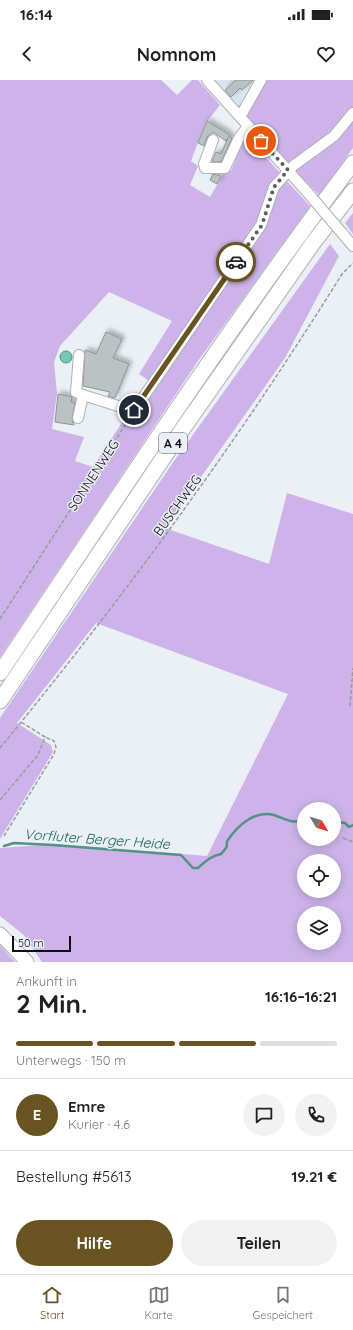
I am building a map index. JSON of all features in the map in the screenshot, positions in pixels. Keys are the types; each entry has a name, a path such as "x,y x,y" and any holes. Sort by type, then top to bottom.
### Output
{"highway":[{"name":"A 4","path":"0,673 277,264 353,163"},
{"name":"A 4","path":"0,700 184,427 313,243 353,191"}],"main road":[{"path":"0,934 27,962"}],"street":[{"path":"207,80 288,170 353,246"},
{"path":"240,117 261,80"},
{"path":"79,355 76,392 134,410 262,225 274,187 288,170 334,136 353,113"},
{"path":"213,140 204,164 205,168 225,168 239,138 248,126"},
{"path":"78,418 83,395"}],"path":[{"name":"BUSCHWEG","path":"0,748 85,644 207,479 288,361 342,274 353,262"},
{"name":"SONNENWEG","path":"0,619 134,410"},
{"path":"350,706 353,668"},
{"path":"4,836 54,754 56,747 54,741 20,722"},
{"path":"0,800 38,755 45,737"},
{"path":"343,838 353,842"}],"shaded area":[{"path":"0,80 161,80 177,95 192,80 198,80 220,105 205,124 191,161 198,166 190,185 210,197 224,173 231,171 246,134 280,173 269,191 258,224 149,380 155,385 265,227 272,199 286,180 310,206 198,361 0,657","holes":["109,292 172,321 139,374 149,381 93,467 75,461 84,437 52,429 57,393 54,362 60,346"]},
{"path":"209,80 258,80 246,99 235,109"},
{"path":"258,80 353,80 353,148 319,195 235,109 246,99"},
{"path":"353,213 353,234 345,223"},
{"path":"330,244 339,256 285,358 165,528 269,564 287,493 353,514 353,962 42,962 24,935 0,916 0,848 54,844 207,856 288,694 96,623 17,723 51,745 53,752 0,839 0,718 172,464"},
{"path":"64,351 68,351 72,357 68,363 64,363 60,359 60,355"},
{"path":"0,945 15,962 0,962"}],"building":[{"path":"236,80 253,80 242,90 240,88 231,97 225,90"},
{"path":"207,121 230,135 229,137 232,138 221,162 212,162 216,152 221,154 228,138 226,141 213,132 207,137 204,146 198,143"},
{"path":"213,174 221,176 217,184 210,180"},
{"path":"106,332 122,339 113,358 129,364 115,398 108,396 110,392 83,386 85,350 96,354"},
{"path":"58,394 72,397 71,402 75,403 72,420 74,425 55,422"}],"waterway":[{"name":"Vorfluter Berger Heide","path":"4,846 14,843 181,855 193,868 198,868 211,857 221,854 227,846 227,841 237,829 242,824 254,817 267,814 297,821"},
{"name":"Vorfluter Berger Heide","path":"341,822 345,823 349,827 353,825"}],"way so far":[{"path":"236,262 262,225 274,187 288,170 261,141"}],"route":[{"path":"134,410 236,262"}]}
